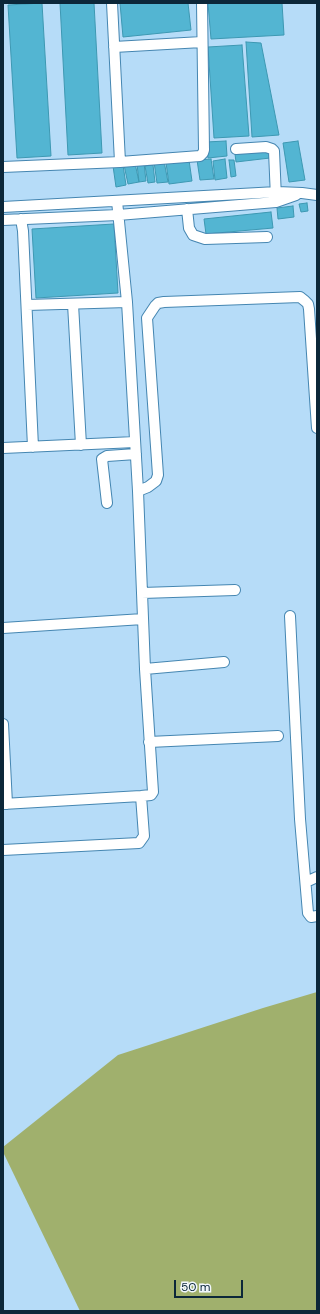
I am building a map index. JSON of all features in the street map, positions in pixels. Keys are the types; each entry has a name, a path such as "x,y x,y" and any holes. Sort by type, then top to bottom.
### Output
{"street":[{"path":"112,3 120,162"},
{"path":"3,167 120,162 200,156 203,153 202,3"},
{"path":"114,47 202,42"},
{"path":"236,149 266,147 272,149 274,155 276,197"},
{"path":"3,220 118,215 187,209 302,192 317,195"},
{"path":"3,206 117,201 276,197"},
{"path":"3,724 5,804 141,796 151,795 153,792 145,669 138,491 128,318 117,201"},
{"path":"187,209 189,228 193,236 206,238 267,237"},
{"path":"21,219 27,305 33,447"},
{"path":"138,491 148,487 156,481 158,475 147,318 155,306 164,302 300,297 305,301 308,304 309,309 317,428"},
{"path":"27,305 127,302"},
{"path":"73,304 82,445"},
{"path":"128,318 147,318"},
{"path":"3,448 135,442"},
{"path":"107,502 102,459 107,456 136,454"},
{"path":"142,593 235,590"},
{"path":"290,616 300,819 308,913 311,917 317,916"},
{"path":"3,628 143,619"},
{"path":"145,669 224,662"},
{"path":"149,742 278,736"},
{"path":"3,850 139,842 144,836 141,796"},
{"path":"306,882 317,877"}],"green space":[{"path":"317,992 317,1311 80,1311 3,1152 3,1147 118,1055"}],"building":[{"path":"42,3 51,156 17,158 8,5"},
{"path":"60,3 94,3 102,153 68,155"},
{"path":"120,3 188,3 191,30 123,37"},
{"path":"208,3 282,3 284,35 211,39"},
{"path":"246,42 261,43 279,135 252,137"},
{"path":"242,45 249,136 214,138 208,47"},
{"path":"226,141 227,156 208,158 206,142"},
{"path":"298,141 305,180 289,182 283,143"},
{"path":"269,151 270,158 236,162 235,154"},
{"path":"211,159 214,179 200,180 197,160"},
{"path":"225,159 227,178 215,180 213,161"},
{"path":"189,160 192,181 169,184 166,163"},
{"path":"229,160 234,160 236,176 231,177"},
{"path":"164,161 168,182 157,183 154,162"},
{"path":"135,163 139,182 128,184 124,165"},
{"path":"144,163 146,181 139,182 137,164"},
{"path":"123,165 126,185 116,187 113,166"},
{"path":"153,165 155,182 148,183 145,166"},
{"path":"307,203 308,211 301,212 299,204"},
{"path":"293,206 294,217 278,219 277,208"},
{"path":"271,212 273,228 206,234 204,219"},
{"path":"114,224 118,293 36,298 32,229"}]}
